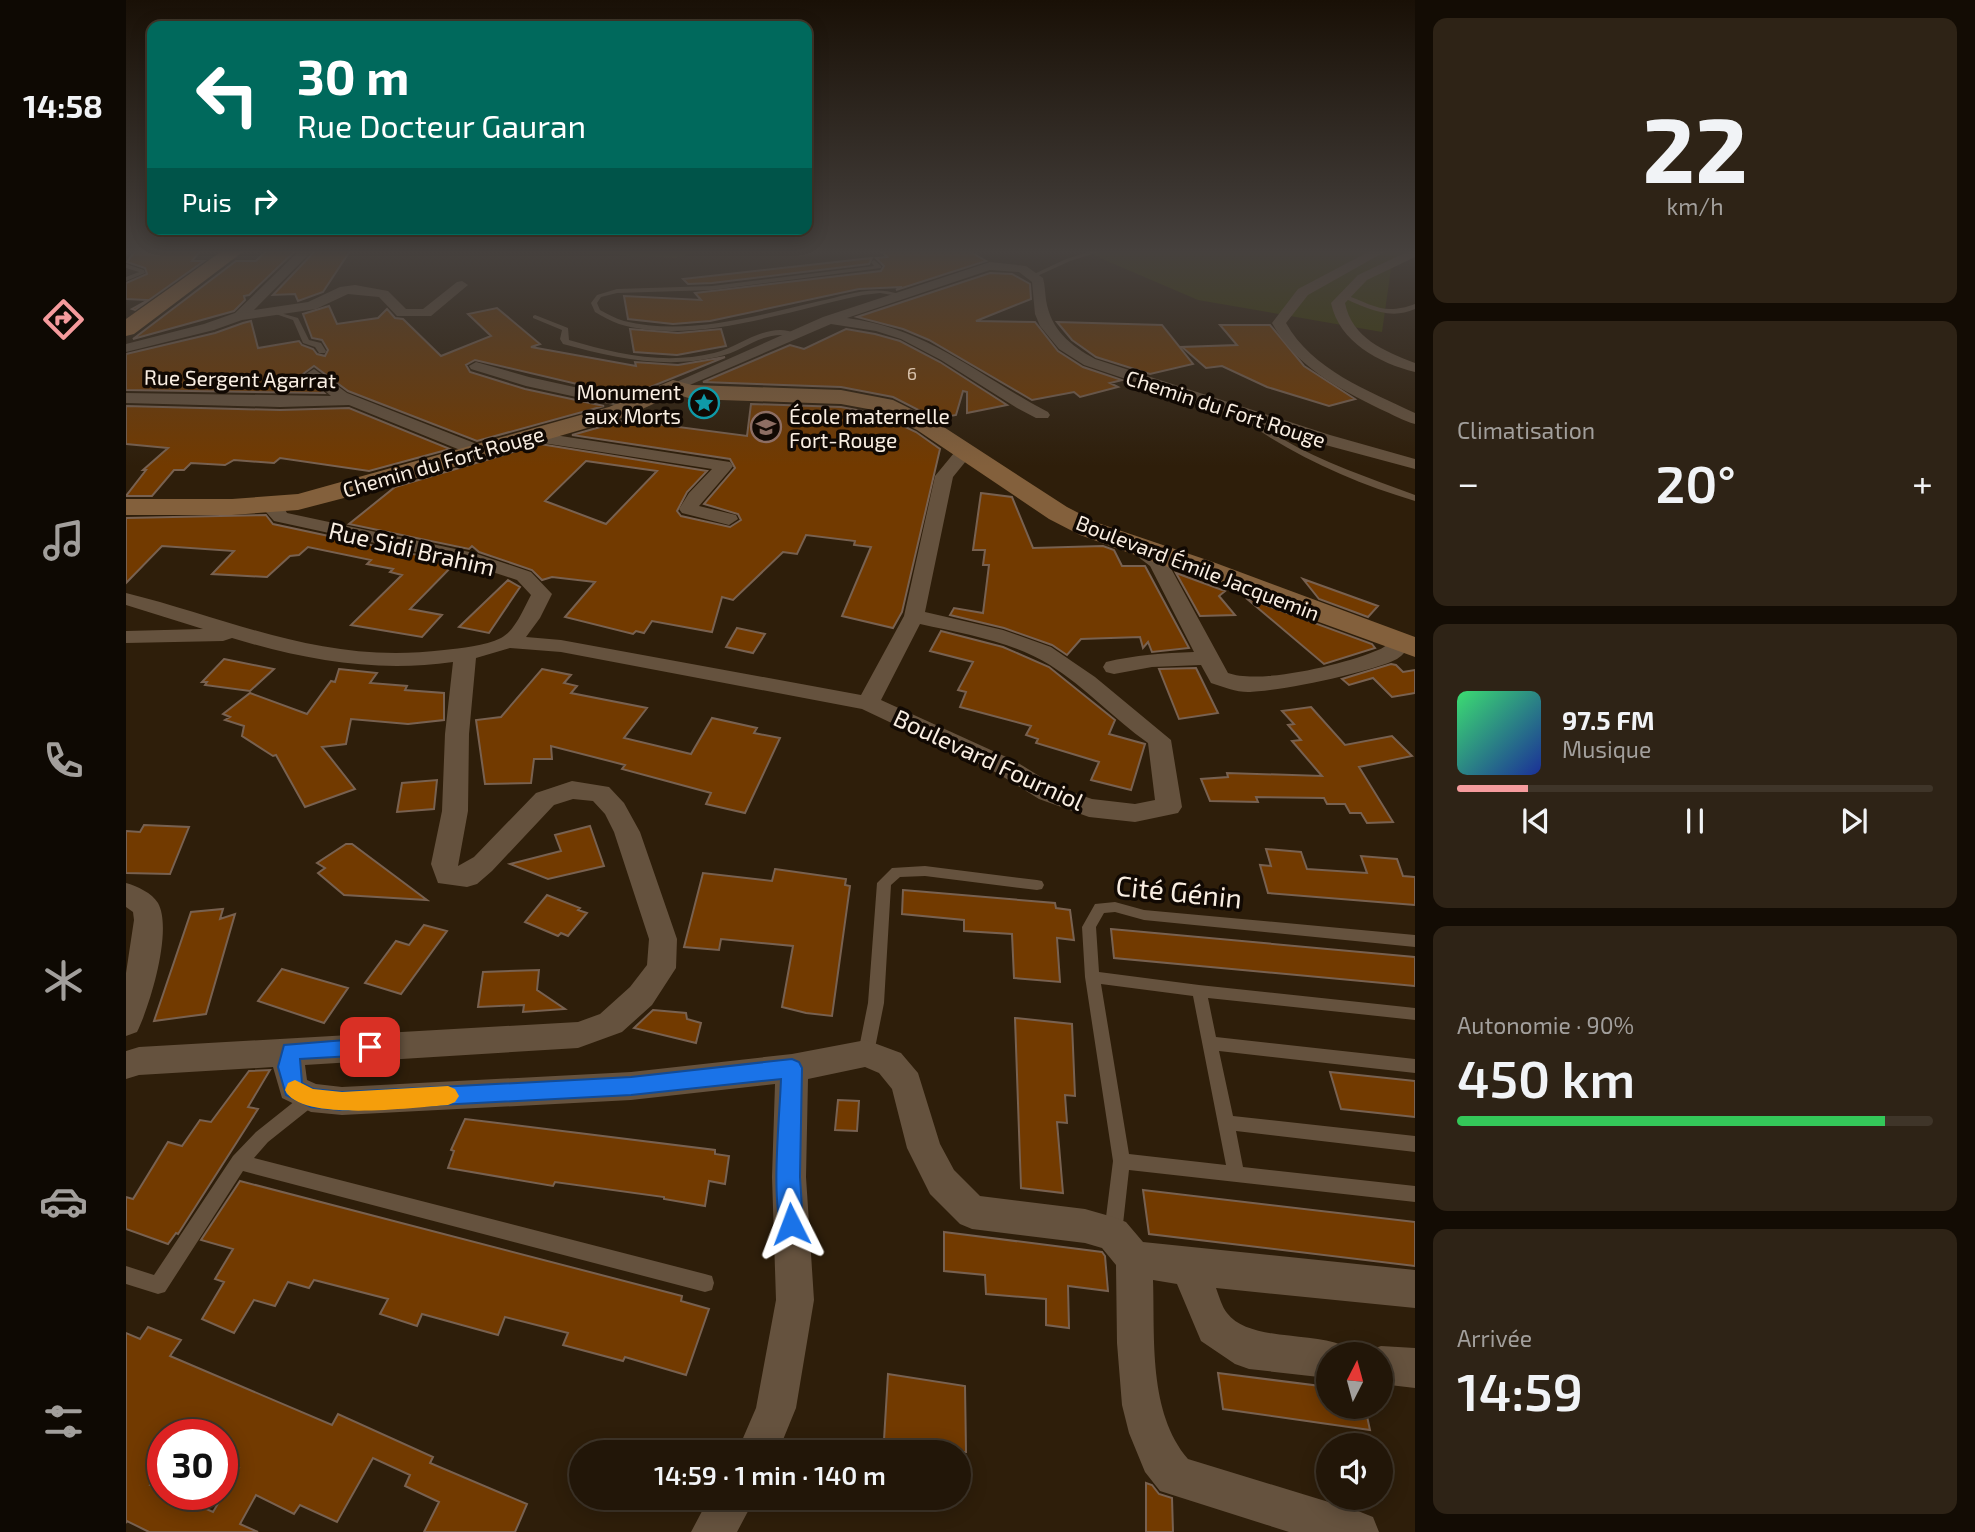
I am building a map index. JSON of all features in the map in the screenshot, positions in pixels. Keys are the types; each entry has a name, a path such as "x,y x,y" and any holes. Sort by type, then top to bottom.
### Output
{"main road":[{"name":"Chemin du Fort Rouge","path":"126,507 274,505 362,486 636,405 673,387"},
{"name":"Boulevard Émile Jacquemin","path":"673,387 692,392 841,397 873,401 925,425 1058,513 1089,529 1203,568 1408,646"}],"street":[{"path":"126,348 221,322"},
{"name":"Chemin du Fort Rouge","path":"673,387 822,322"},
{"path":"846,322 885,328 919,343 1019,404 1042,415"},
{"name":"Chemin du Fort Rouge","path":"1046,322 1049,331 1067,350 1105,369 1324,439 1415,464"},
{"path":"1279,322 1290,343 1337,379 1415,419"},
{"path":"1342,322 1374,349 1415,368"},
{"path":"476,366 526,382 636,405"},
{"path":"314,374 341,396 481,452"},
{"name":"Rue Sergent Agarrat","path":"126,398 353,400"},
{"path":"537,434 543,438 724,466 713,481 699,492 688,509 729,519"},
{"path":"868,703 914,616 944,476 960,457 971,454"},
{"name":"Rue Sidi Brahim","path":"274,505 275,512 281,517 467,557 524,576 542,594 530,618 510,642"},
{"path":"1144,549 1143,553 1158,563 1219,678 1238,684 1254,684 1320,672 1408,646"},
{"path":"126,599 243,634 352,659 420,661 465,654 510,642"},
{"name":"Boulevard Fourniol","path":"510,642 561,646 868,703 1006,767 1048,793 1089,808 1135,813 1168,807 1159,740 1099,691 1045,653 997,635 914,616"},
{"path":"126,637 243,634"},
{"path":"126,1065 139,1061 578,1035 611,1023 641,996 661,968 663,939 627,832 615,809 600,793 572,790 545,799 475,871 467,877 448,876 444,864 455,811 457,734 465,654"},
{"path":"1114,667 1152,660 1207,658"},
{"path":"126,894 146,907 149,920 148,937 126,1024"},
{"path":"291,1051 289,1067 293,1088 311,1098 342,1101 631,1086 792,1068 866,1053 890,1063 907,1083 924,1148 942,1182 972,1212 1085,1226 1124,1246 1189,1267 1415,1289"},
{"path":"763,1440 776,1408 795,1300 789,1177 792,1068"},
{"path":"1124,1246 1144,1418 1149,1438 1163,1466 1175,1476 1358,1532"},
{"path":"1189,1267 1214,1328 1249,1350 1316,1358"},
{"path":"1393,1366 1415,1368"},
{"path":"712,1532 726,1510"}],"lane":[{"path":"298,322 306,341 318,345 323,351"},
{"path":"549,322 566,329 566,342 596,352 650,362 717,355 768,332 782,331 793,334"},
{"path":"625,322 688,328 721,322"},
{"path":"1239,412 1279,440 1323,462 1415,498"},
{"path":"866,1053 876,1003 884,883 897,872 925,871 1037,885"},
{"name":"Cité Génin","path":"1124,1246 1122,1161 1092,976 1089,927 1100,908 1115,907 1144,915 1415,941"},
{"path":"1092,976 1199,991 1415,1014"},
{"path":"1199,991 1236,1173"},
{"path":"1211,1043 1415,1066"},
{"path":"126,1275 158,1285 239,1162 262,1137 311,1098"},
{"path":"1227,1123 1415,1144"},
{"path":"1122,1161 1415,1194"},
{"path":"239,1162 705,1283"}],"shaded area":[{"path":"1327,322 1383,322 1382,332"}],"building":[{"path":"155,322 193,322 133,339"},
{"path":"251,322 258,348 299,341 317,354 325,356 328,350 322,340 312,338 306,322 407,322 441,356 491,336 477,322 514,322 540,344 531,347 636,366 635,362 678,365 725,357 628,396 475,360 466,365 470,372 525,389 604,406 477,441 348,391 314,366 303,374 324,393 126,390 126,354"},
{"path":"878,322 1035,322 1058,351 1083,367 1122,380 1110,383 1118,387 1080,397 1074,392 1032,400 929,340"},
{"path":"1057,322 1162,325 1193,364 1150,374 1096,357 1072,340"},
{"path":"1220,325 1270,325 1304,366 1355,399 1329,406 1267,387 1222,366 1206,368 1182,347 1237,345"},
{"path":"630,329 678,333 721,329 726,346 677,355 634,352"},
{"path":"846,329 900,341 940,362 1007,405 967,413 967,392 963,391 956,415 936,419 893,397 841,387 703,382 790,345 804,349"},
{"path":"751,404 841,407 878,414 916,432 940,449 902,612 893,628 842,616 871,547 854,545 855,541 806,535 797,554 783,552 733,600 722,597 712,632 652,621 644,633 636,631 633,634 565,617 595,582 552,577 542,580 532,570 479,552 472,546 469,549 349,524 395,487 540,444 707,471 687,492 677,511 681,516 730,527 741,520 738,514 704,504 735,468 730,459 572,435 625,420 747,436","holes":["586,461 657,471 606,524 545,501"]},
{"path":"126,406 280,410 349,408 450,449 369,471 280,458 274,463 234,460 225,465 191,463 184,470 174,470 152,496 126,496 146,470 143,470 168,448 126,444"},
{"path":"981,493 1012,497 1033,548 1103,546 1114,550 1122,566 1145,566 1189,648 1152,652 1148,642 1143,648 1140,637 1081,639 1067,655 1052,645 1004,628 950,615 954,608 983,613 989,565 983,565 985,550 973,550"},
{"path":"266,515 273,524 455,563 410,609 442,615 422,637 351,625 402,575 390,572 393,569 367,564 371,560 308,547 299,555 290,556 267,577 212,574 234,551 162,546 126,583 126,518"},
{"path":"1176,573 1225,591 1219,596 1235,615 1200,616"},
{"path":"1303,579 1378,606 1368,617 1319,599"},
{"path":"508,580 520,587 489,633 459,627"},
{"path":"1246,598 1372,644 1375,648 1324,664"},
{"path":"737,628 765,634 753,653 726,647"},
{"path":"941,631 1003,647 1049,667 1115,720 1109,734 1145,744 1131,790 1091,780 1099,762 1036,743 1038,739 1026,735 1031,726 960,707 966,692 958,690 973,662 930,651"},
{"path":"224,659 274,669 250,691 205,685 207,682 202,682"},
{"path":"1391,664 1403,672 1415,670 1415,693 1392,697 1373,678 1349,685 1342,679"},
{"path":"1196,668 1218,713 1179,719 1159,669"},
{"path":"339,669 377,673 370,683 407,686 405,690 444,693 444,720 408,724 351,719 346,744 322,747 355,789 305,807 276,755 273,756 242,736 244,726 225,720 230,717 223,714 250,693 307,714 331,681 335,682"},
{"path":"542,669 571,675 564,683 577,686 571,693 647,708 624,738 691,754 712,718 757,728 754,733 780,738 745,813 706,804 711,793 622,769 625,765 551,746 552,759 534,759 531,783 485,784 476,720 501,717"},
{"path":"1311,707 1345,745 1392,736 1412,756 1359,767 1393,822 1367,823 1361,813 1350,813 1345,804 1327,804 1324,798 1256,797 1258,802 1210,801 1201,779 1228,777 1227,773 1322,776 1292,741 1301,740 1288,725 1294,724 1282,711"},
{"path":"437,780 434,809 397,812 402,783"},
{"path":"144,825 189,827 170,874 126,873 126,831 140,832"},
{"path":"590,826 604,866 548,879 510,864 561,851 555,835"},
{"path":"346,844 352,844 427,900 344,895 318,873 325,868 317,863"},
{"path":"1266,849 1301,852 1307,869 1367,873 1361,856 1397,859 1403,876 1415,877 1415,905 1268,893 1260,865 1271,866"},
{"path":"775,869 846,879 845,885 850,886 832,1016 782,1007 793,946 721,939 719,950 684,947 703,873 772,881"},
{"path":"903,890 1055,903 1056,908 1070,910 1074,940 1057,938 1060,982 1014,978 1012,934 964,931 964,920 902,914"},
{"path":"547,895 587,913 568,936 561,933 558,936 525,922"},
{"path":"223,909 220,919 235,914 206,1014 154,1021 191,912"},
{"path":"424,925 447,931 401,994 365,983 396,941 409,945"},
{"path":"1111,929 1415,957 1415,986 1114,958"},
{"path":"282,969 348,988 324,1023 258,1001"},
{"path":"539,970 537,990 565,1009 523,1012 524,1005 478,1007 483,972"},
{"path":"653,1010 686,1013 687,1019 701,1023 696,1043 634,1028"},
{"path":"1015,1018 1072,1024 1075,1096 1065,1095 1067,1123 1057,1122 1063,1193 1021,1188"},
{"path":"270,1070 248,1107 258,1109 178,1234 176,1233 168,1244 126,1229 126,1197 133,1199 168,1142 182,1146 200,1120 211,1122 249,1071"},
{"path":"1330,1072 1415,1081 1415,1117 1341,1109"},
{"path":"838,1100 859,1101 857,1131 835,1130"},
{"path":"465,1119 715,1150 715,1154 729,1156 725,1184 709,1181 705,1206 664,1197 555,1182 553,1186 448,1168 454,1151 451,1150"},
{"path":"240,1181 682,1296 681,1301 709,1309 686,1375 625,1357 623,1361 563,1345 568,1333 505,1317 498,1335 422,1314 417,1326 380,1314 388,1299 314,1280 309,1288 288,1282 275,1306 254,1300 234,1333 202,1319 224,1282 215,1279 233,1249 201,1240"},
{"path":"1143,1190 1415,1222 1415,1266 1149,1234"},
{"path":"944,1232 1102,1252 1105,1256 1108,1291 1068,1286 1069,1328 1046,1325 1046,1299 986,1294 985,1275 944,1271"},
{"path":"148,1327 181,1340 170,1356 332,1425 338,1414 433,1457 430,1463 527,1504 515,1532 424,1532 439,1502 405,1486 410,1475 373,1458 337,1522 300,1505 294,1514 256,1495 240,1524 258,1532 149,1532 127,1521 126,1523 126,1333 140,1339"},
{"path":"1218,1373 1316,1385 1316,1419 1368,1419 1370,1430 1223,1409"},
{"path":"888,1374 965,1386 966,1440 884,1440"},
{"path":"1146,1483 1152,1485 1159,1494 1172,1498 1173,1532 1146,1532"}],"slow traffic":[{"path":"295,1090 311,1098 342,1101 448,1096"}],"place":[{"name":"Monument aux Morts","path":"704,403"},
{"name":"École maternelle Fort-Rouge","path":"766,427"}],"route":[{"path":"370,1047 291,1051 289,1067 293,1088 311,1098 342,1101 631,1086 792,1068 789,1177 791,1224"}]}
